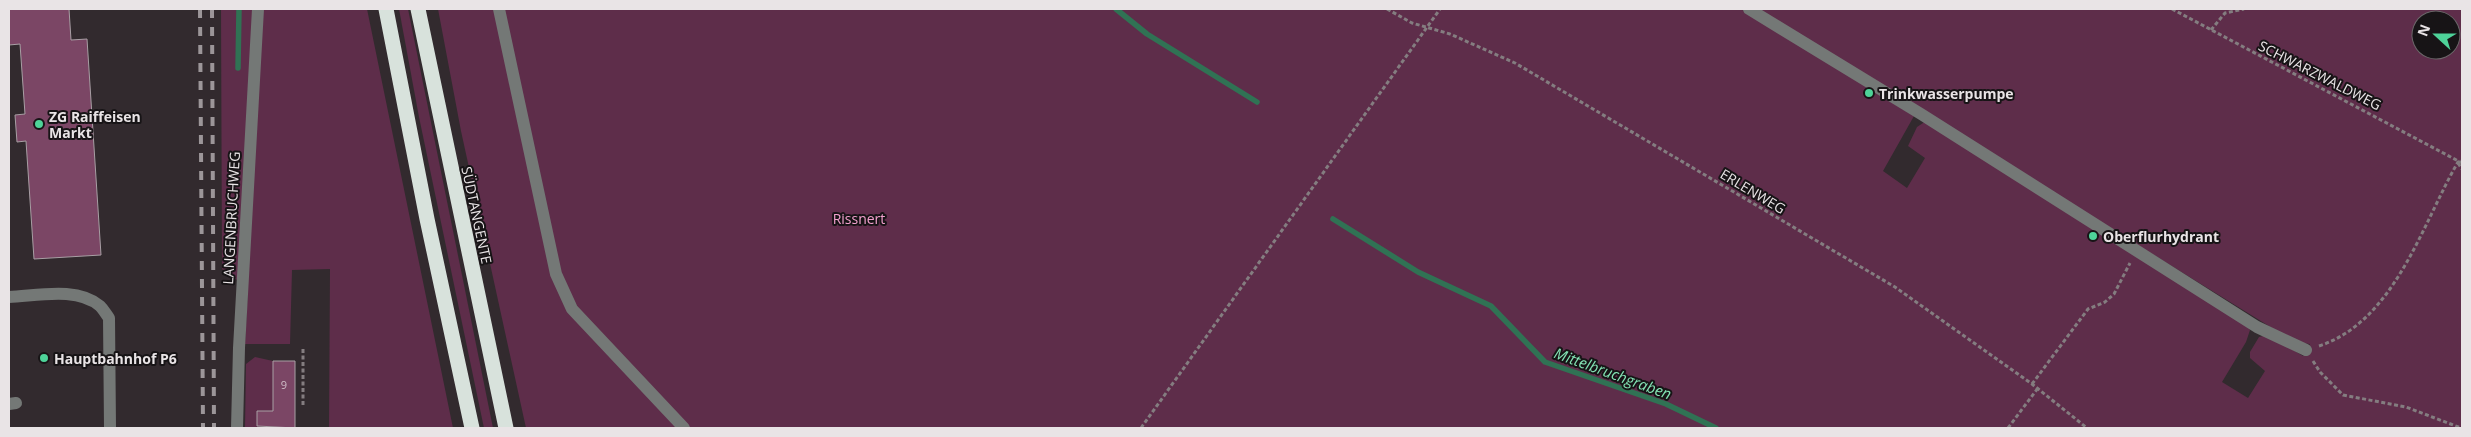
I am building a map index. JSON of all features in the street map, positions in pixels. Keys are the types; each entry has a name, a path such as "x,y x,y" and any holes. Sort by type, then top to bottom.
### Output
{"highway":[{"path":"386,9 427,219 472,428"},
{"name":"SÜDTANGENTE","path":"418,9 506,428"}],"street":[{"name":"LANGENBRUCHWEG","path":"237,428 258,9"},
{"path":"499,9 554,265 560,283 572,309 684,428"},
{"path":"1749,9 2257,327 2306,350"},
{"path":"9,297 68,294 84,297 100,306 109,318 110,428"}],"path":[{"name":"ERLENWEG","path":"1388,9 1412,23 1450,34 1515,63 1895,287 1956,328 2038,388 2087,428"},
{"path":"1141,428 1428,29 1440,9"},
{"name":"SCHWARZWALDWEG","path":"2172,9 2429,144 2458,162"},
{"path":"2211,30 2225,13 2244,9"},
{"path":"2458,162 2462,169"},
{"path":"2458,162 2440,193 2426,228 2392,285 2363,320 2334,341 2306,350 2320,372 2343,395 2406,407 2461,428"},
{"path":"2032,384 2088,308 2105,302 2114,294 2124,271 2138,251"},
{"path":"303,349 304,408"},
{"path":"2008,428 2038,388"}],"green space":[{"path":"221,9 367,9 453,428 329,428 330,269 292,270 290,344 245,344 248,288 222,269"},
{"path":"399,9 408,9 493,428 484,428 419,117"},
{"name":"Rissnert","path":"438,9 1741,9 1914,116 1883,171 1907,188 1925,158 1908,146 1917,127 1926,121 2246,324 2250,330 2246,342 2222,382 2248,398 2265,371 2250,358 2250,352 2259,337 2267,335 2303,356 2310,344 2295,342 1755,9 2462,9 2462,428 526,428 461,131"},
{"path":"255,357 273,361 273,411 257,411 257,426 273,428 245,428 246,364"}],"building":[{"path":"9,9 69,9 71,40 87,39 101,255 34,259 26,141 17,142 15,115 25,114 20,44 9,45"},
{"path":"273,361 295,361 295,428 257,426 257,411 273,411"}],"waterway":[{"path":"238,68 239,9"},
{"name":"Mittelbruchgraben","path":"1116,9 1147,34 1257,102"},
{"name":"Mittelbruchgraben","path":"1333,219 1418,272 1491,306 1545,362 1666,404 1716,428"}],"railway":[{"path":"200,9 203,428"},
{"path":"212,9 214,428"}],"place":[{"name":"Trinkwasserpumpe","path":"1869,93"},
{"name":"ZG Raiffeisen Markt","path":"39,124"},
{"name":"Oberflurhydrant","path":"2093,236"},
{"name":"Hauptbahnhof P6","path":"44,358"}]}
